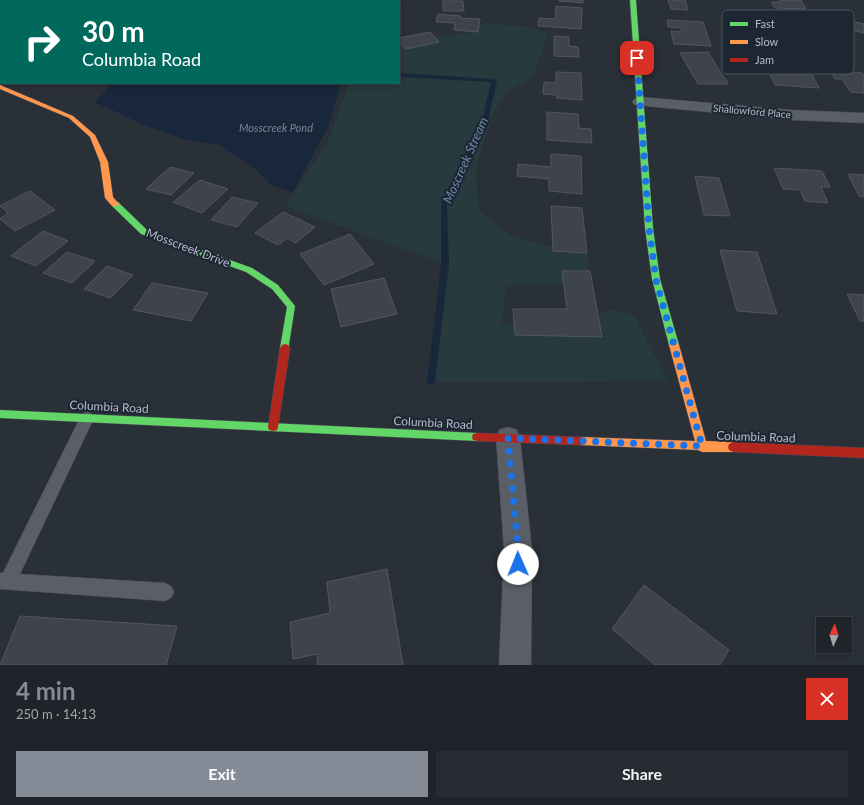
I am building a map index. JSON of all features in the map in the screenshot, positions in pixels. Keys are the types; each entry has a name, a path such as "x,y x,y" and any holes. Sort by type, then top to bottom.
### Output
{"street":[{"path":"633,0 649,228 656,280 702,446"},
{"name":"Mosscreek Drive","path":"0,87 71,117 93,136 104,162 109,198 144,232 249,270 275,287 290,306 273,427"},
{"name":"Shallowford Place","path":"640,102 792,115 864,118"},
{"name":"Columbia Road","path":"0,414 864,453"},
{"path":"508,438 518,550 516,665"}],"lane":[{"path":"87,418 4,581 165,592"}],"green space":[{"path":"485,23 528,27 548,33 533,78 507,91 492,116 476,168 478,209 512,236 555,248 588,253 587,284 506,285 502,324 581,319 611,310 634,316 668,381 431,382 444,264 285,206 327,143 350,84 400,84 400,38 466,34"}],"water":[{"name":"Mosscreek Pond","path":"106,84 341,84 329,125 293,192 273,186 253,167 220,145 186,140 142,124 95,102 110,86"}],"building":[{"path":"583,0 583,3 559,1"},
{"path":"668,0 685,0 688,10 671,9"},
{"path":"780,0 801,0 806,9 775,8 771,2 781,2"},
{"path":"443,1 463,1 464,11 443,11"},
{"path":"556,6 582,8 581,29 538,26 539,18 555,19"},
{"path":"438,14 461,16 460,18 480,19 478,32 454,30 455,23 436,22"},
{"path":"667,20 703,22 711,46 674,44 671,31 682,32 681,28 668,27"},
{"path":"854,22 864,24 864,33 854,31"},
{"path":"430,32 439,42 406,49 400,42 400,38"},
{"path":"554,36 569,37 569,46 578,47 579,57 554,56"},
{"path":"708,52 728,84 698,84 680,53"},
{"path":"556,72 581,73 582,100 557,98 557,95 543,94 544,82 556,83"},
{"path":"862,73 864,75 864,93 851,92 842,79 835,79 832,74"},
{"path":"770,74 812,74 819,88 775,85"},
{"path":"547,112 578,114 579,128 591,129 592,143 547,140"},
{"path":"551,154 581,156 582,194 549,191 549,179 517,176 518,164 551,167"},
{"path":"170,167 194,173 171,195 146,189"},
{"path":"774,168 822,171 830,187 821,187 828,203 805,201 800,190 783,189"},
{"path":"848,174 864,175 864,197 859,196"},
{"path":"695,176 719,178 730,216 704,215"},
{"path":"200,180 228,189 202,213 173,202"},
{"path":"30,191 55,210 15,231 0,219 8,213 0,206"},
{"path":"232,197 258,203 237,227 211,220"},
{"path":"551,206 582,208 587,253 553,251"},
{"path":"283,212 315,227 296,243 287,238 278,245 255,233"},
{"path":"43,231 68,241 36,266 11,256"},
{"path":"350,234 374,264 324,285 300,254"},
{"path":"720,250 757,252 777,314 737,311"},
{"path":"67,252 95,261 72,283 43,273"},
{"path":"107,266 133,275 110,298 84,289"},
{"path":"562,271 590,271 602,337 515,335 513,309 567,309"},
{"path":"384,278 397,314 341,327 331,289"},
{"path":"152,283 208,293 191,321 133,310"},
{"path":"847,294 864,295 864,321 860,321"},
{"path":"387,569 403,665 318,665 317,654 293,659 290,622 330,613 327,582"},
{"path":"644,585 729,650 720,665 655,665 612,629"},
{"path":"20,616 177,626 166,665 0,665"}],"waterway":[{"name":"Moscreek Stream","path":"400,75 494,81 485,121 444,203 445,264 431,382"}],"traffic: fast":[{"path":"633,0 649,228 656,279 674,345"},
{"path":"115,204 144,232 249,270 275,287 291,306 285,348"},
{"path":"0,414 477,437"}],"traffic: slow":[{"path":"0,87 71,117 93,136 104,162 109,198 115,204"},
{"path":"674,345 702,447"},
{"path":"580,441 733,447"}],"traffic: jam":[{"path":"273,427 285,348"},
{"path":"477,437 580,441"},
{"path":"733,447 864,453"}],"route":[{"path":"518,564 508,438 702,446 656,280 649,228 637,58"}]}
